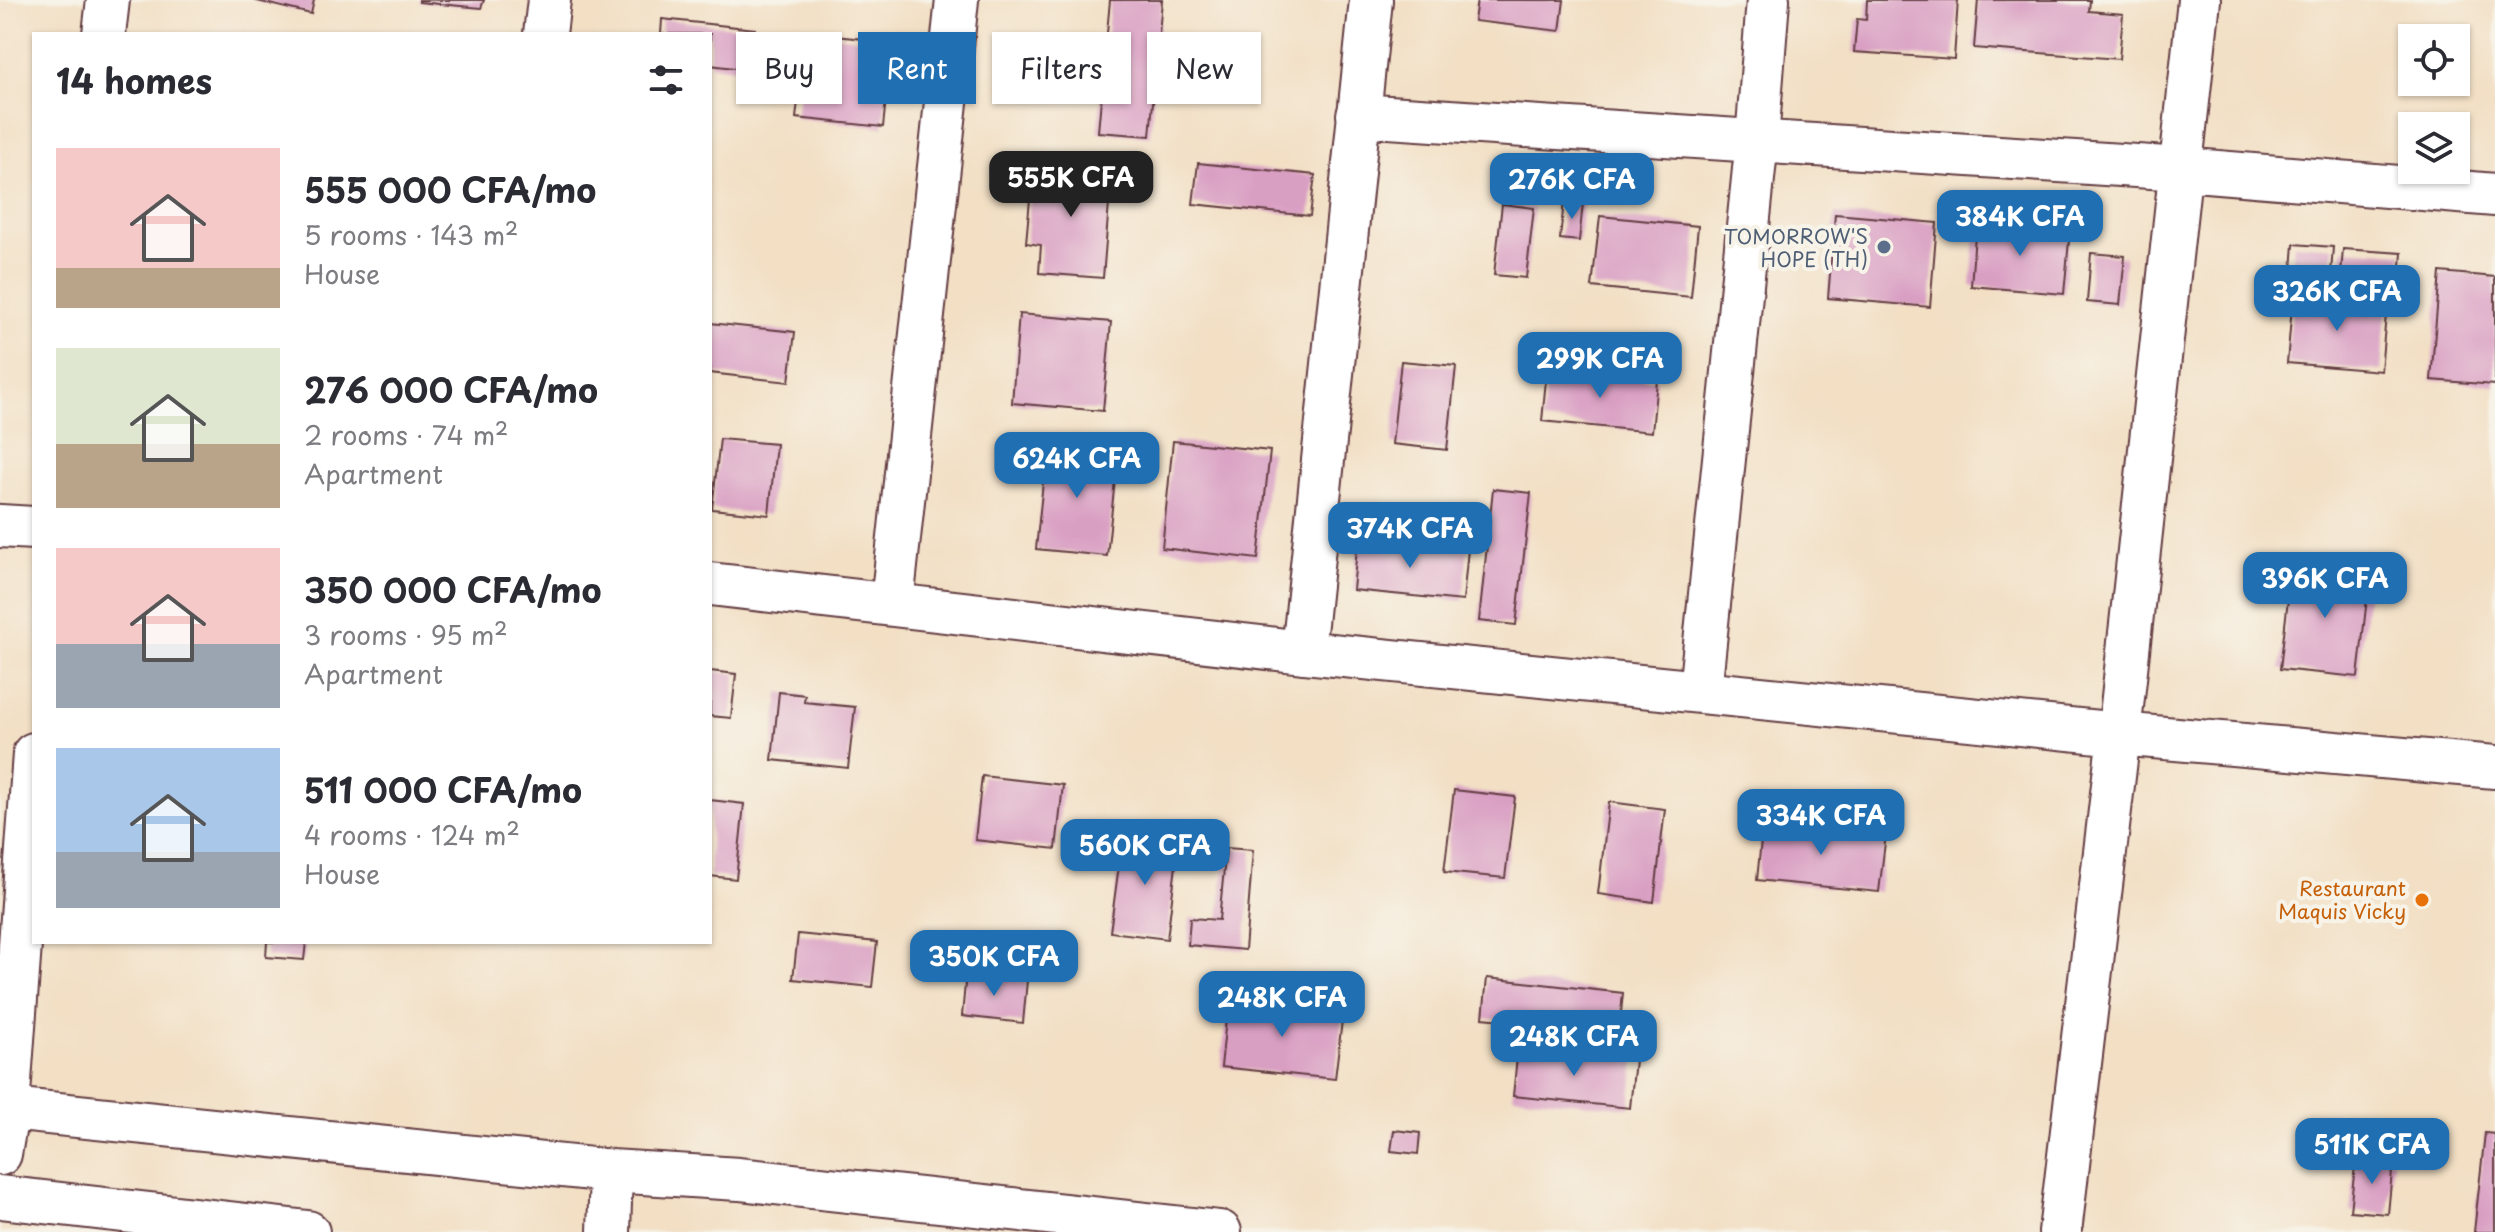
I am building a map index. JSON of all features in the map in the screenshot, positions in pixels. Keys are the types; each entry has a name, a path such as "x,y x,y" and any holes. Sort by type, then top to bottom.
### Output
{"street":[{"path":"104,32 108,0"},
{"path":"545,32 549,0"},
{"path":"892,603 957,0"},
{"path":"1303,652 1371,0"},
{"path":"1700,691 1757,140 1768,0"},
{"path":"2060,1232 2119,734 2199,0"},
{"path":"1358,115 2182,169 2495,195"},
{"path":"0,526 32,528"},
{"path":"712,584 1303,652 2119,734 2495,767"},
{"path":"0,1154 32,778"},
{"path":"4,1108 611,1171 739,1179 1220,1232"},
{"path":"609,1232 611,1171"},
{"path":"0,1197 308,1232"}],"building":[{"path":"253,0 314,0 311,14"},
{"path":"419,0 484,0 481,8"},
{"path":"1110,0 1162,0 1159,32 1147,32 1147,104 1153,104 1150,136 1098,132 1101,104 1131,104 1131,32 1107,32"},
{"path":"1477,0 1564,0 1560,31 1474,21"},
{"path":"1867,0 1958,0 1954,59 1854,52 1857,19 1866,20"},
{"path":"1978,0 2090,0 2089,11 2123,14 2119,59 1974,48"},
{"path":"662,19 755,29 755,32 736,32 736,68 712,65 712,32 661,32"},
{"path":"842,37 858,38 858,104 885,104 883,127 796,118 798,104 842,104"},
{"path":"1048,162 1112,166 1103,278 1039,273 1041,245 1026,243 1032,177 1047,179"},
{"path":"1198,163 1315,175 1310,216 1193,204"},
{"path":"1564,201 1583,203 1579,241 1560,239"},
{"path":"1502,204 1534,208 1526,278 1494,275"},
{"path":"1835,214 1937,223 1930,307 1828,298"},
{"path":"1600,216 1698,226 1691,297 1592,287"},
{"path":"1976,222 2070,230 2064,294 1971,286"},
{"path":"2294,244 2333,247 2331,273 2292,270"},
{"path":"2343,249 2402,253 2400,279 2341,274"},
{"path":"2091,253 2125,256 2120,305 2087,302"},
{"path":"2440,272 2495,277 2495,385 2431,380"},
{"path":"2293,295 2387,303 2381,371 2287,363"},
{"path":"1019,314 1111,322 1103,411 1012,403"},
{"path":"712,323 795,332 789,382 712,373"},
{"path":"1401,361 1456,366 1447,450 1392,444"},
{"path":"1547,369 1657,380 1652,432 1542,421"},
{"path":"720,439 776,444 769,515 712,509"},
{"path":"1173,441 1270,451 1258,559 1162,548"},
{"path":"1047,444 1118,451 1107,556 1036,549"},
{"path":"1493,489 1531,493 1516,625 1479,621"},
{"path":"1358,538 1468,549 1463,601 1353,590"},
{"path":"2292,564 2370,572 2358,677 2280,669"},
{"path":"712,671 736,674 731,718 712,716"},
{"path":"779,692 805,695 804,702 855,707 848,768 772,760"},
{"path":"982,776 1063,785 1056,849 975,840"},
{"path":"1454,790 1515,797 1505,878 1444,872"},
{"path":"712,800 744,804 736,879 712,876"},
{"path":"1609,802 1665,809 1654,902 1598,894"},
{"path":"1763,821 1886,834 1879,892 1757,880"},
{"path":"1123,835 1179,841 1167,939 1110,932"},
{"path":"1226,848 1253,850 1245,950 1188,945 1190,918 1219,920"},
{"path":"798,934 877,942 872,987 793,979"},
{"path":"267,944 306,944 304,960 266,957"},
{"path":"966,973 1027,980 1023,1023 962,1016"},
{"path":"1487,978 1623,993 1619,1032 1483,1018"},
{"path":"1228,1000 1343,1012 1335,1079 1221,1067"},
{"path":"1518,1047 1635,1060 1630,1108 1513,1096"},
{"path":"1394,1130 1420,1133 1418,1154 1391,1151"},
{"path":"2485,1133 2495,1134 2495,1232 2474,1232"},
{"path":"2356,1157 2393,1161 2388,1214 2350,1211"}],"place":[{"name":"TOMORROW'S HOPE (TH)","path":"1884,247"},
{"name":"Restaurant Maquis Vicky","path":"2422,900"}]}
